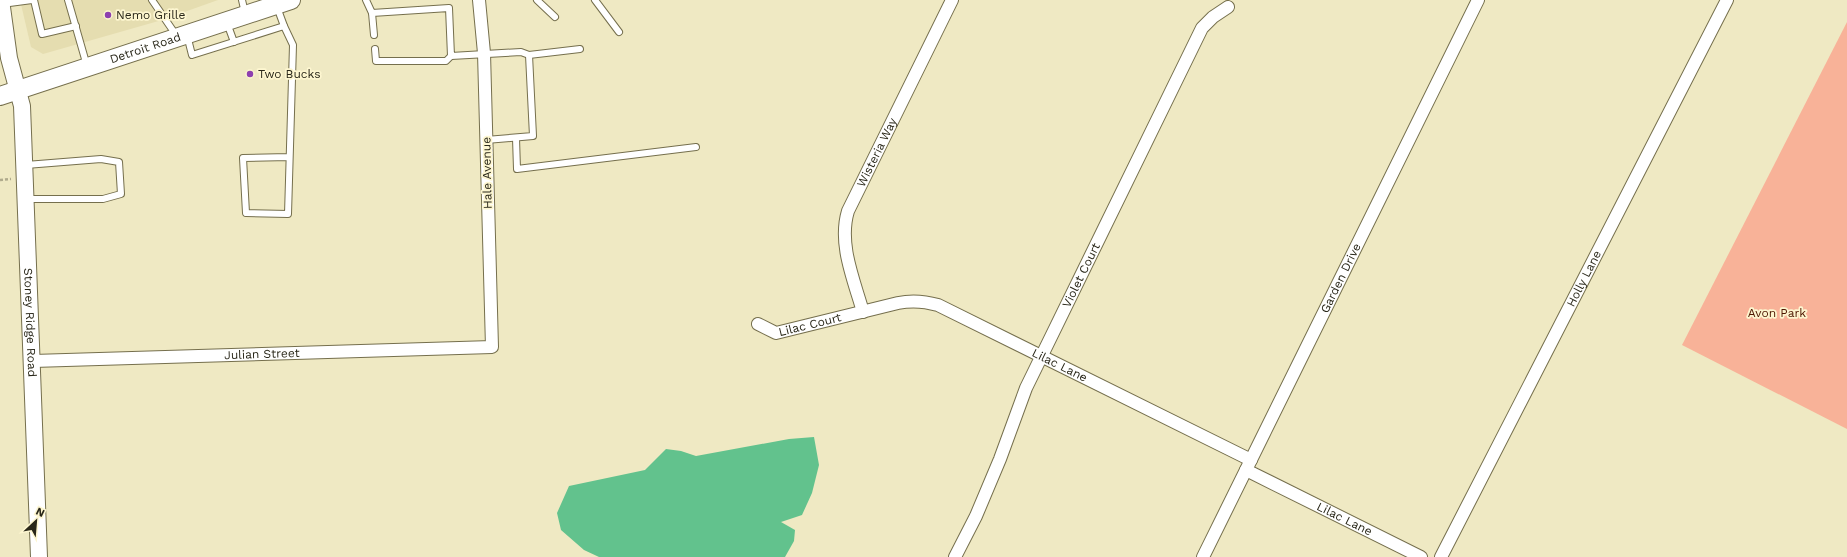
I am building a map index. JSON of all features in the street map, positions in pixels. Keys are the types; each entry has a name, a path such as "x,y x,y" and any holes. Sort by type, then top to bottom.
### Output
{"main road":[{"name":"Detroit Road","path":"0,96 226,21 244,7 284,2"}],"street":[{"name":"Hale Avenue","path":"479,0 484,53 492,347"},
{"name":"Wisteria Way","path":"863,312 846,249 844,237 845,221 851,204 952,0"},
{"name":"Garden Drive","path":"1203,557 1478,0"},
{"name":"Holly Lane","path":"1441,557 1726,0"},
{"name":"Violet Court","path":"955,557 976,516 1000,459 1026,388 1202,28 1213,17 1228,7"},
{"name":"Stoney Ridge Road","path":"1,8 9,58 19,89 22,106 26,165 39,557"},
{"name":"Lilac Lane","path":"863,312 910,300 938,305 1042,356 1421,557"},
{"name":"Lilac Court","path":"758,324 776,333 863,312"},
{"name":"Julian Street","path":"33,361 492,347"}],"lane":[{"path":"1,8 33,0 42,34 76,26"},
{"path":"68,0 87,66"},
{"path":"152,0 182,36 192,55 284,26"},
{"path":"366,0 372,13 374,35"},
{"path":"537,0 555,16"},
{"path":"595,0 619,32"},
{"path":"284,2 284,26 293,45 288,157 288,214 246,213 243,158 288,157"},
{"path":"372,13 449,8 452,56"},
{"path":"226,21 234,42"},
{"path":"375,49 376,61 446,61 452,56 484,53 521,52 529,55 580,49"},
{"path":"486,140 533,136 529,55"},
{"path":"516,138 517,169 696,147"},
{"path":"26,165 101,159 119,162 121,194 103,199 27,199"}],"path":[{"path":"0,180 14,179"}],"shaded area":[{"path":"20,0 218,0 162,20 43,54 31,47"},
{"path":"814,437 819,465 812,493 802,515 781,522 795,530 794,541 785,557 599,557 584,550 561,530 557,513 569,486 645,470 666,449 681,451 696,456 789,439"}],"green space":[{"name":"Avon Park","path":"1847,22 1847,429 1682,345"}],"place":[{"name":"Nemo Grille","path":"108,15"},
{"name":"Two Bucks","path":"250,74"}]}
